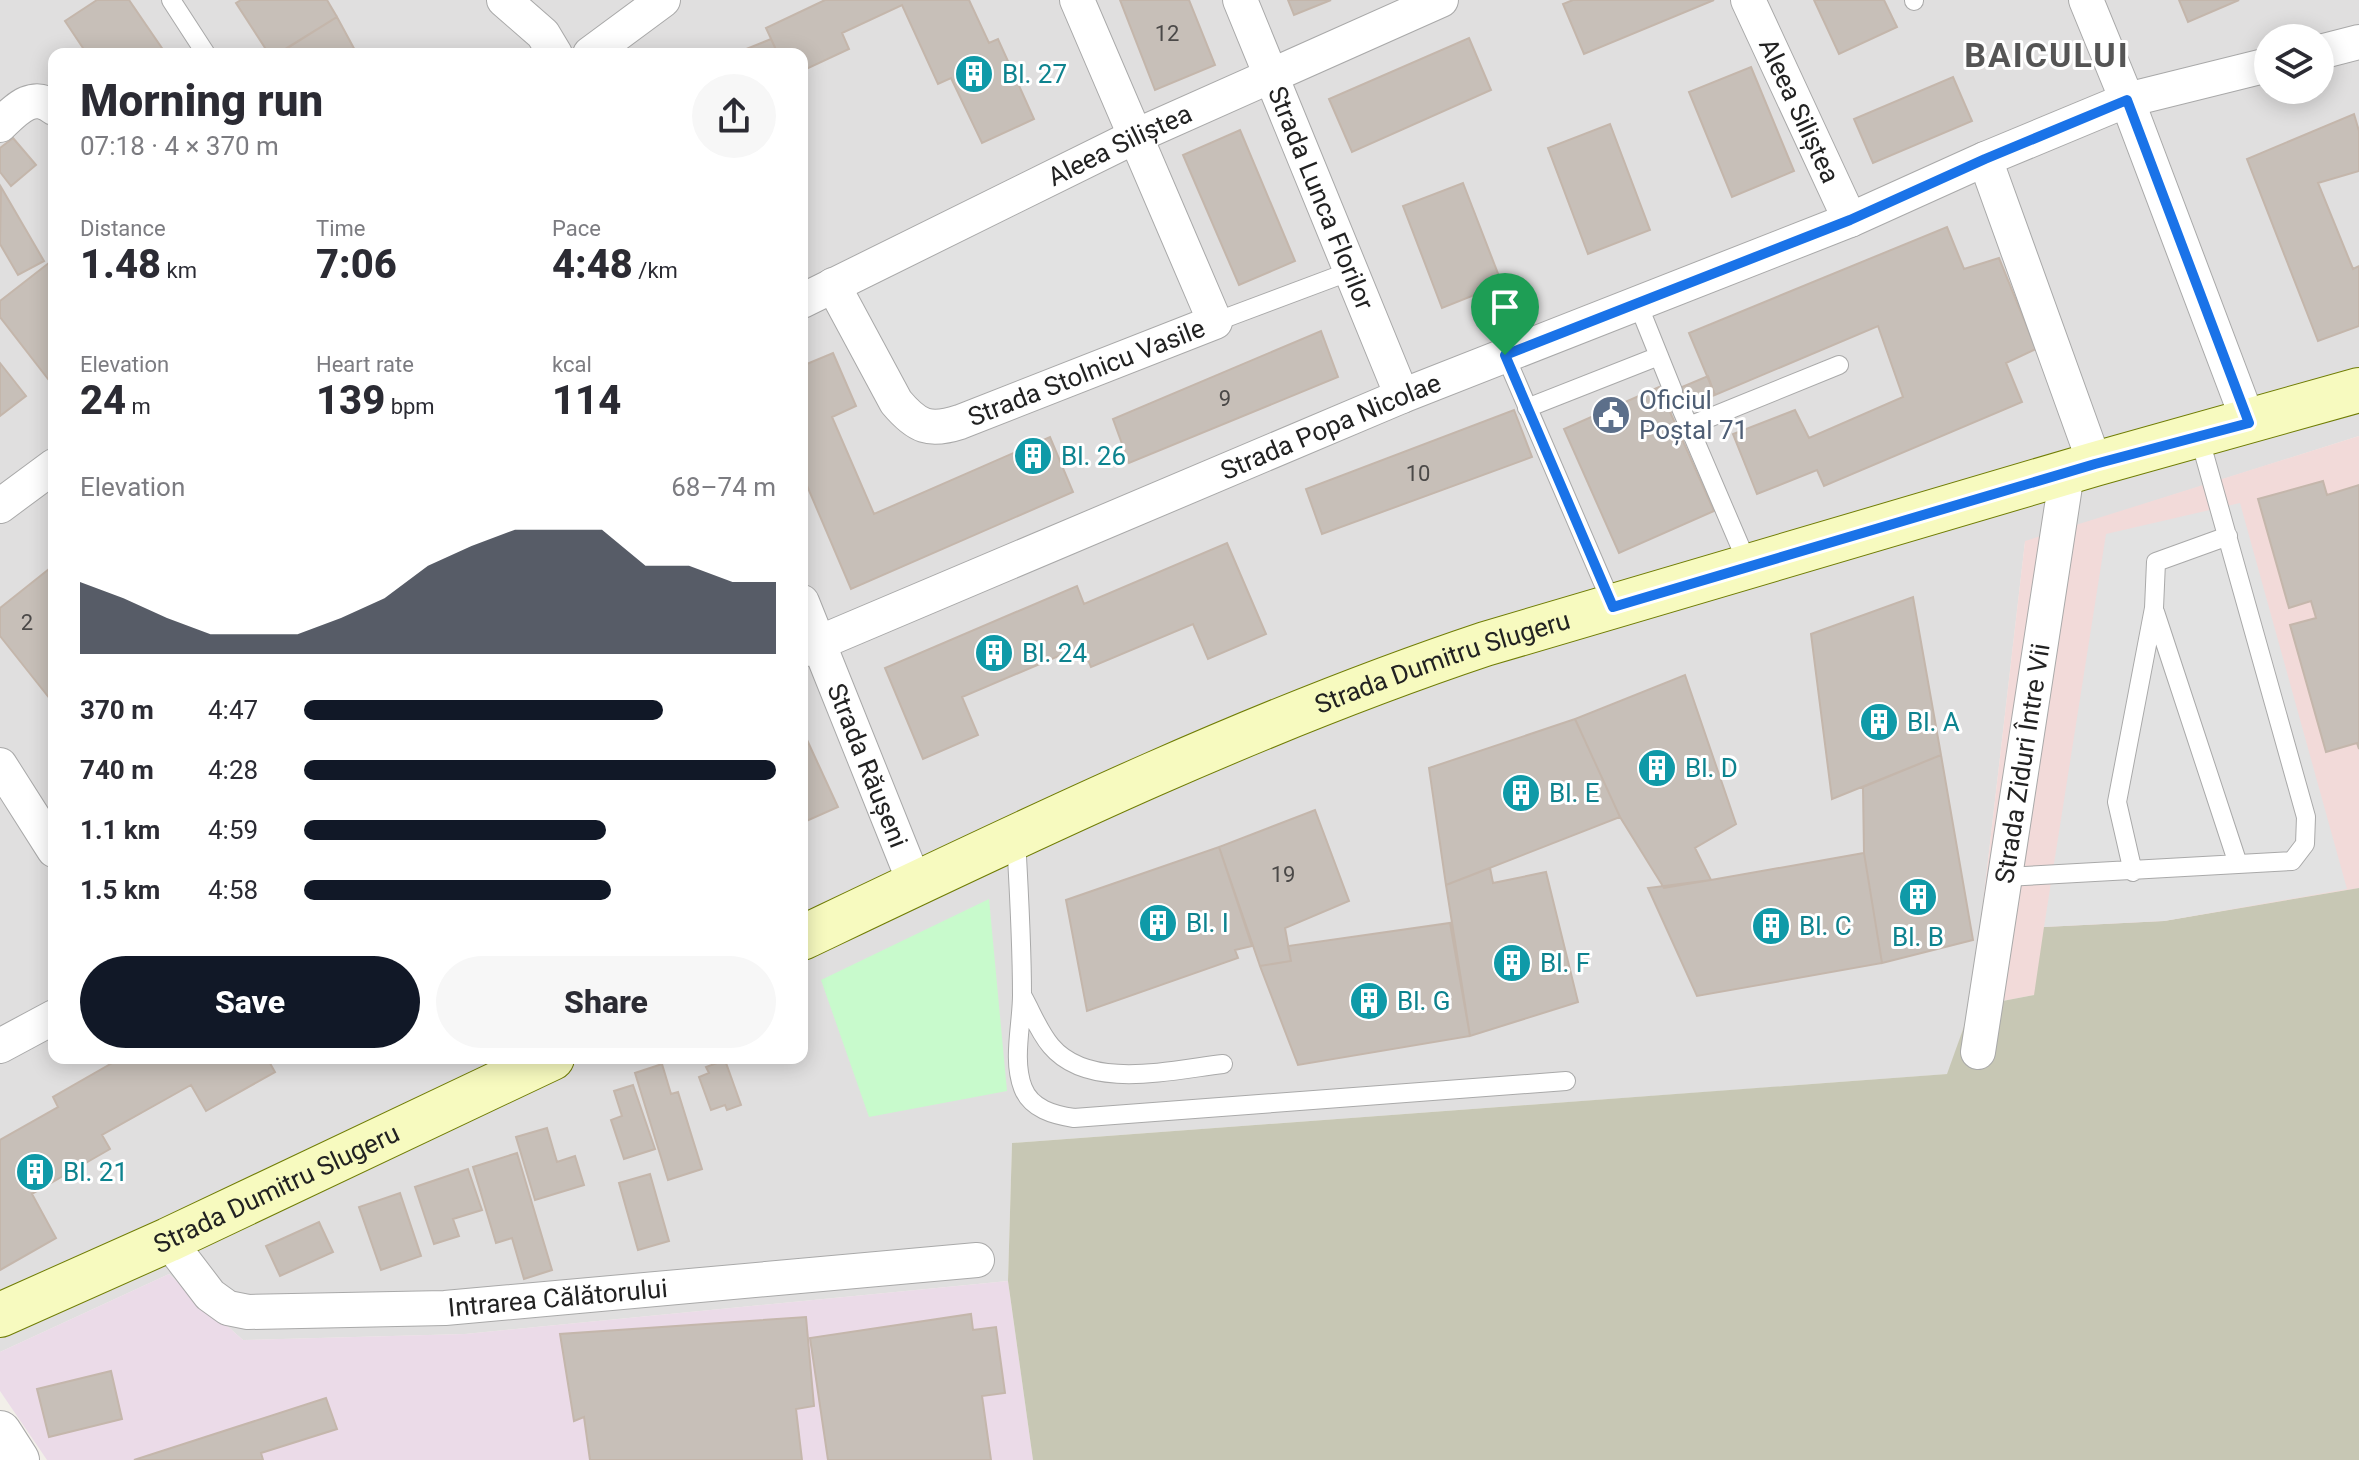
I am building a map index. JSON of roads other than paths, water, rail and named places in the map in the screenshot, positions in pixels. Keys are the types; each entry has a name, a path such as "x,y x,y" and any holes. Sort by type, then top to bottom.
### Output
{"main road":[{"name":"Strada Dumitru Slugeru","path":"808,935 1224,742 1387,676 1485,644 2081,468 2359,390"},
{"name":"Strada Dumitru Slugeru","path":"0,1315 168,1240 539,1064"}],"street":[{"path":"504,0 543,34 551,48"},
{"path":"598,48 663,0"},
{"name":"Strada Stolnicu Vasile","path":"833,285 896,402 909,417 925,427 943,428 960,422 1215,322 1077,0"},
{"name":"Strada Lunca Florilor","path":"1240,0 1402,396"},
{"name":"Aleea Siliștea","path":"1748,0 1850,220"},
{"path":"2086,0 2249,423"},
{"name":"Aleea Siliștea","path":"808,298 1136,136 1419,4"},
{"path":"2334,48 2359,42"},
{"name":"Strada Popa Nicolae","path":"811,646 1402,396 1850,220 2127,100 2254,68"},
{"path":"0,125 29,102 48,104"},
{"path":"1985,159 2081,468"},
{"name":"Strada Ziduri Între Vii","path":"1978,1052 2006,877 2081,468"},
{"path":"0,506 48,470"},
{"name":"Strada Răușeni","path":"811,646 915,884"},
{"path":"0,765 48,838"},
{"path":"0,1046 48,1020"},
{"name":"Intrarea Călătorului","path":"168,1240 210,1295 228,1308 248,1312 445,1308 977,1260"},
{"path":"0,1432 18,1460"}],"lane":[{"path":"171,0 202,48"},
{"path":"1215,322 1351,271"},
{"path":"1638,304 1749,567"},
{"path":"1505,355 1613,607"},
{"path":"1527,408 1659,356"},
{"path":"1689,426 1839,365"},
{"path":"2006,877 2292,861 2305,844 2306,817 2199,436"},
{"path":"2133,872 2117,802 2154,608 2156,562 2228,536"},
{"path":"2154,608 2238,864"},
{"path":"1016,836 1022,995 1019,1069 1023,1089 1032,1101 1055,1115 1074,1118 1566,1081"},
{"path":"1022,995 1051,1047 1069,1063 1089,1071 1137,1073 1223,1064"}],"place":[{"name":"Bl. 27","path":"974,74"},
{"name":"Oficiul Poștal 71","path":"1611,415"},
{"name":"Bl. 26","path":"1033,456"},
{"name":"Bl. 24","path":"994,653"},
{"name":"Bl. A","path":"1879,722"},
{"name":"Bl. D","path":"1657,768"},
{"name":"Bl. E","path":"1521,793"},
{"name":"Bl. B","path":"1918,897"},
{"name":"Bl. I","path":"1158,923"},
{"name":"Bl. C","path":"1771,926"},
{"name":"Bl. F","path":"1512,963"},
{"name":"Bl. G","path":"1369,1001"},
{"name":"Bl. 21","path":"35,1172"}],"district":[{"name":"BAICULUI","path":"2047,55"}]}
